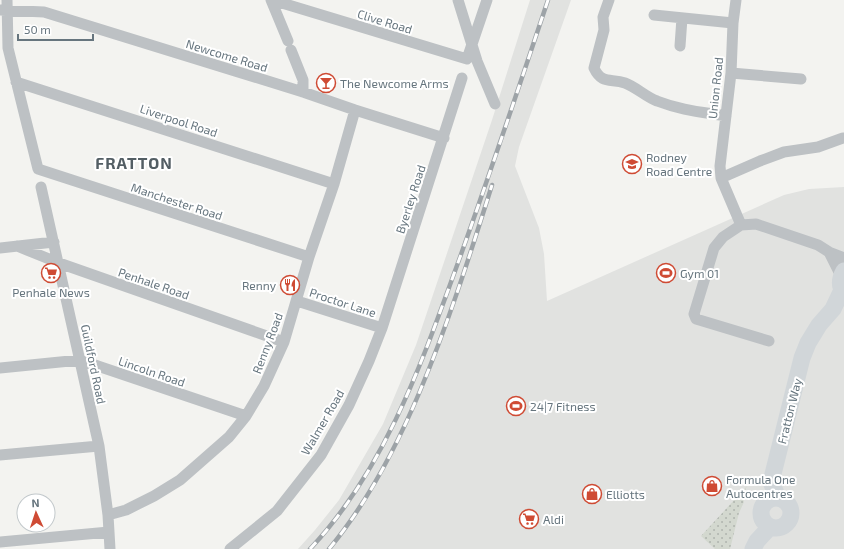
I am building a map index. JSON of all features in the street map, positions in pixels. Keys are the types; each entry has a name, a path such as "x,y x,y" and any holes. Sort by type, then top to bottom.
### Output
{"main road":[{"name":"Fratton Way","path":"770,527 780,528 785,526 791,518 790,506 778,498 771,482 802,358 808,343 819,325 833,309 843,282"},
{"name":"Fratton Way","path":"819,325 844,310"},
{"path":"753,549 757,541 770,527 763,521 761,512 762,507 769,500 778,498"}],"street":[{"path":"272,0 303,80 303,92"},
{"name":"Clive Road","path":"272,0 467,59 472,45"},
{"path":"458,0 472,45 495,104"},
{"path":"472,45 487,0"},
{"path":"609,0 603,17 604,30 594,68 600,77 609,81 625,83 655,100 680,109 726,116"},
{"name":"Union Road","path":"736,0 733,23 731,73 720,166 721,178 741,225"},
{"path":"4,7 8,48 16,82"},
{"name":"Newcome Road","path":"4,7 44,12 303,92 444,138"},
{"path":"654,15 733,23"},
{"path":"680,46 682,18"},
{"path":"731,73 801,79"},
{"name":"Byerley Road","path":"382,328 462,78"},
{"name":"Manchester Road","path":"16,82 38,169 309,257"},
{"name":"Liverpool Road","path":"16,82 334,184"},
{"name":"Renny Road","path":"108,515 126,510 154,496 180,480 229,437 246,416 264,386 284,342 309,257 334,184 355,110"},
{"path":"721,178 784,152 818,147 843,138"},
{"name":"Guildford Road","path":"41,187 99,446 108,515 110,549"},
{"path":"770,342 696,319 694,314 714,248 723,237 741,225 756,224 818,245 829,252 844,258"},
{"name":"Penhale Road","path":"0,248 54,242"},
{"name":"Penhale Road","path":"17,246 59,263 284,342"},
{"path":"829,252 843,282"},
{"name":"Proctor Lane","path":"297,301 382,328"},
{"name":"Walmer Road","path":"230,549 277,511 321,455 349,405 382,328"},
{"name":"Lincoln Road","path":"0,368 80,360 246,416"},
{"path":"0,455 99,446"},
{"path":"0,542 109,532"}],"shaded area":[{"path":"530,0 571,0 519,147 515,166 539,228 544,254 547,301 784,195 809,189 844,187 844,549 298,549 339,500 383,424 416,345 492,120"},
{"path":"747,486 742,497 744,502 739,513 730,549 715,549 701,536"}],"railway":[{"path":"310,549 337,518 360,484 381,449 416,375 471,228 548,0"},
{"path":"329,549 369,493 391,454 411,412 449,315 492,185"}],"place":[{"name":"The Newcome Arms","path":"326,83"},
{"name":"Rodney Road Centre","path":"632,164"},
{"name":"Penhale News","path":"51,273"},
{"name":"Gym 01","path":"666,273"},
{"name":"Renny","path":"290,285"},
{"name":"24|7 Fitness","path":"516,406"},
{"name":"Formula One Autocentres","path":"712,486"},
{"name":"Elliotts","path":"592,494"},
{"name":"Aldi","path":"529,519"}],"district":[{"name":"FRATTON","path":"134,162"}]}
